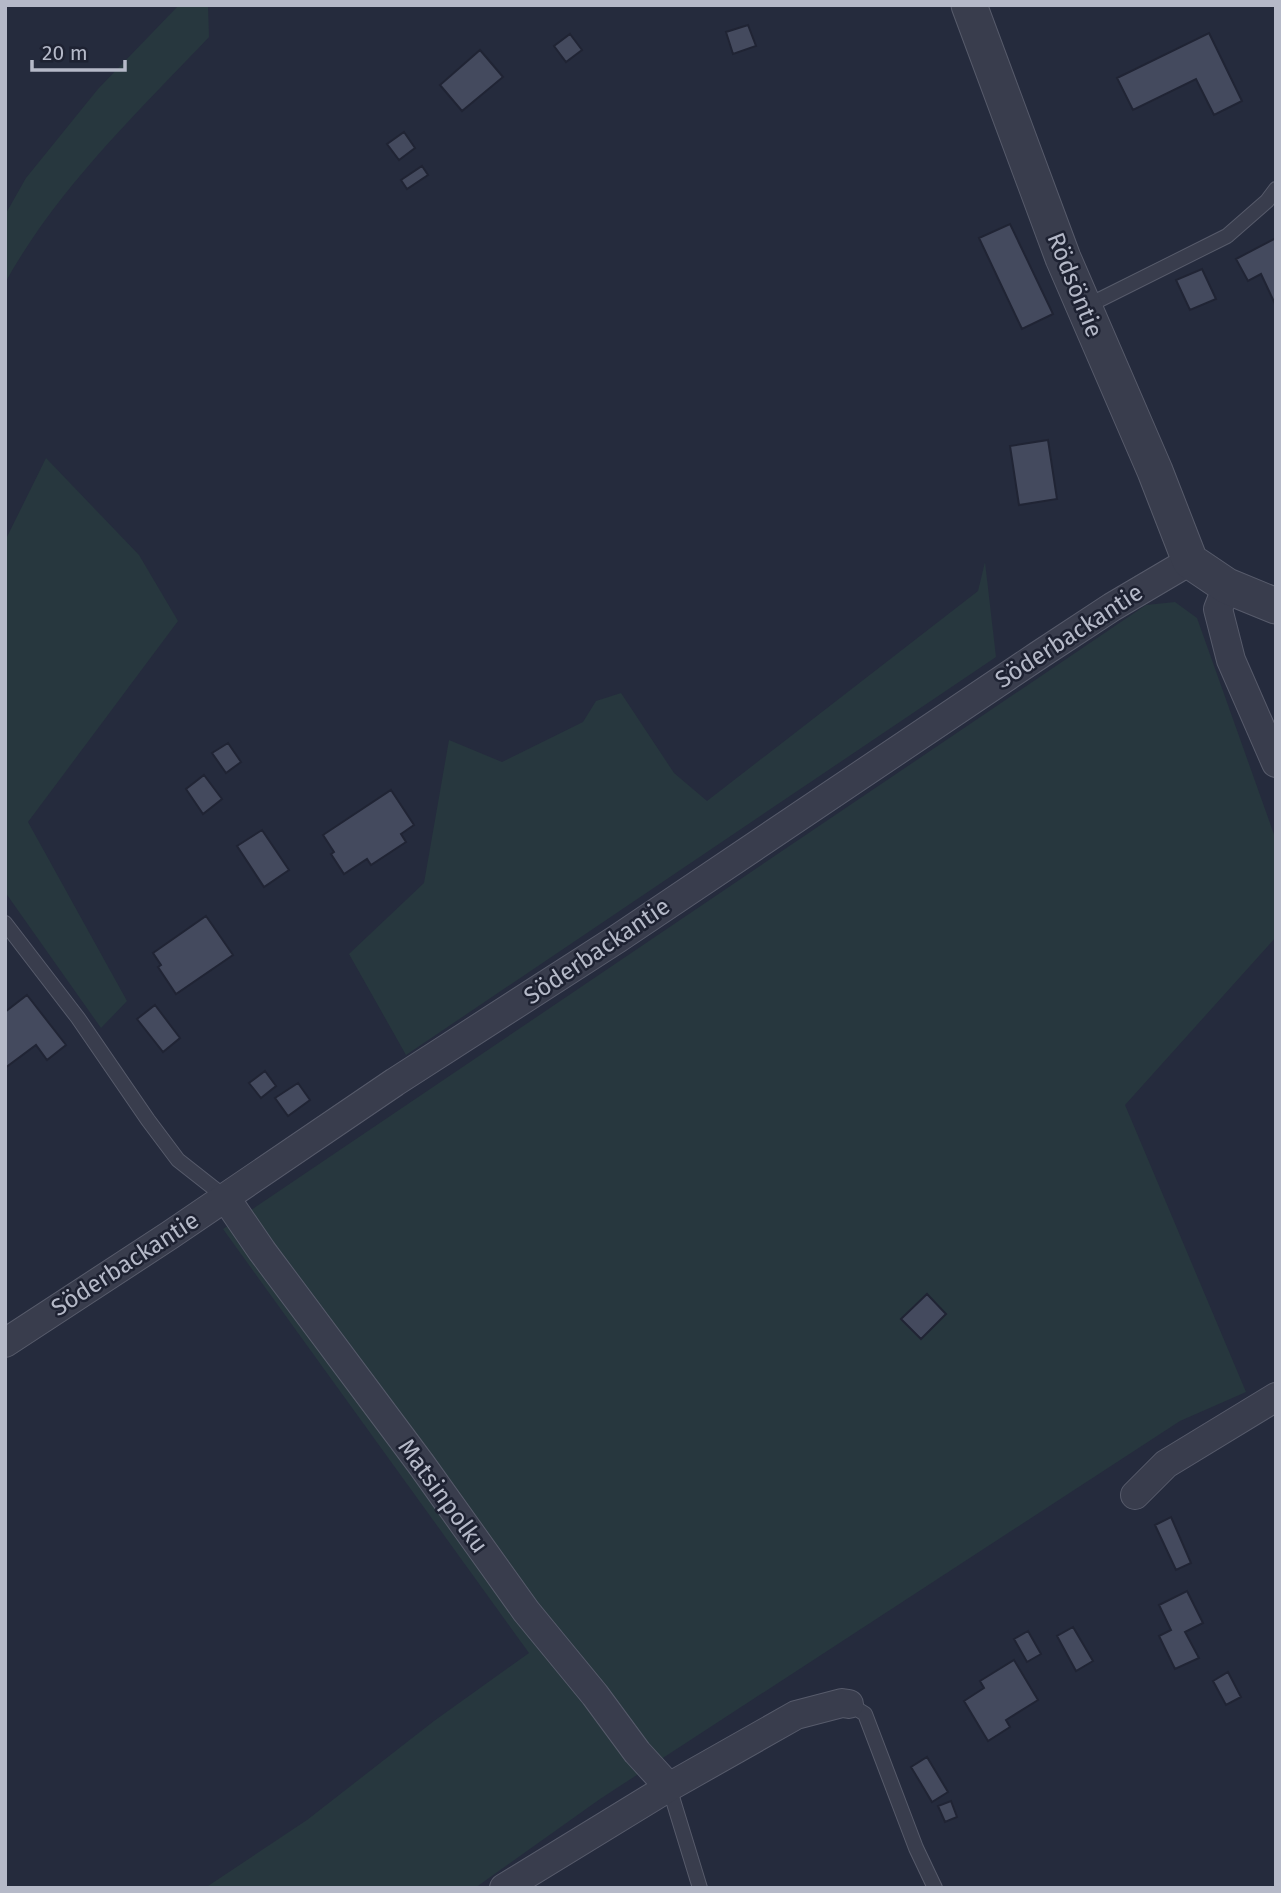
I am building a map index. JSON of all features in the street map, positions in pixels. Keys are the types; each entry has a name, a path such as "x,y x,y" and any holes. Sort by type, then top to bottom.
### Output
{"street":[{"name":"Rödsöntie","path":"969,5 1063,258 1190,561"},
{"path":"1190,561 1227,586 1276,606"},
{"name":"Söderbackantie","path":"5,1343 395,1082 617,939 1049,648 1190,561"},
{"path":"1227,586 1217,609 1231,660 1276,763"},
{"name":"Matsinpolku","path":"226,1197 262,1251 421,1464 526,1611 595,1695 637,1752 669,1787"},
{"path":"1135,1495 1166,1464 1276,1397"},
{"path":"504,1888 669,1787 796,1715 842,1703 849,1704"}],"lane":[{"path":"1085,307 1227,236 1267,201 1276,189"},
{"path":"5,923 78,1018 178,1160 226,1197"},
{"path":"849,1704 865,1714 916,1849 935,1888"},
{"path":"669,1787 701,1888"}],"shaded area":[{"path":"179,5 208,5 209,37 73,184 48,216 5,283 5,215 26,178 98,89"},
{"path":"46,458 139,555 178,621 28,822 127,1001 101,1028 5,892 5,541"},
{"path":"985,562 996,657 406,1055 349,954 424,883 449,740 502,762 583,722 596,701 621,693 674,773 707,801 978,591"},
{"path":"1175,602 1197,618 1276,840 1276,937 1125,1105 1246,1392 1180,1421 600,1799 475,1888 205,1888 307,1820 434,1721 529,1653 223,1229 1146,605"}],"building":[{"path":"748,25 756,46 733,54 726,32"},
{"path":"1209,33 1242,101 1214,115 1196,79 1133,110 1117,78"},
{"path":"570,34 582,50 566,62 554,46"},
{"path":"480,50 503,77 462,111 440,85"},
{"path":"404,132 415,148 399,160 387,144"},
{"path":"422,166 428,175 407,189 401,180"},
{"path":"1010,224 1053,314 1022,329 979,238"},
{"path":"1276,238 1276,306 1261,274 1248,281 1236,259"},
{"path":"1202,269 1216,299 1190,310 1176,280"},
{"path":"1048,440 1057,499 1019,505 1010,446"},
{"path":"228,743 241,762 226,773 212,753"},
{"path":"204,775 222,799 203,814 186,789"},
{"path":"391,790 414,825 401,834 406,842 371,865 367,859 344,874 323,835"},
{"path":"262,830 289,870 264,887 237,846"},
{"path":"206,916 233,955 176,994 158,967 161,965 153,953"},
{"path":"27,995 66,1045 47,1060 36,1045 5,1068 5,1012"},
{"path":"155,1005 180,1038 163,1052 137,1019"},
{"path":"265,1071 276,1086 261,1098 249,1083"},
{"path":"298,1083 310,1100 288,1116 275,1098"},
{"path":"927,1294 946,1314 921,1339 901,1319"},
{"path":"1171,1517 1191,1563 1176,1570 1155,1525"},
{"path":"1187,1591 1203,1623 1185,1632 1199,1658 1175,1669 1159,1636 1171,1630 1159,1605"},
{"path":"1073,1627 1093,1661 1076,1671 1057,1636"},
{"path":"1028,1631 1041,1654 1027,1662 1014,1639"},
{"path":"1014,1660 1038,1700 1006,1720 1010,1727 988,1741 964,1701 984,1688 980,1681"},
{"path":"1228,1672 1241,1697 1226,1705 1213,1681"},
{"path":"927,1757 948,1792 932,1802 911,1767"},
{"path":"951,1801 957,1817 945,1822 938,1806"}]}
